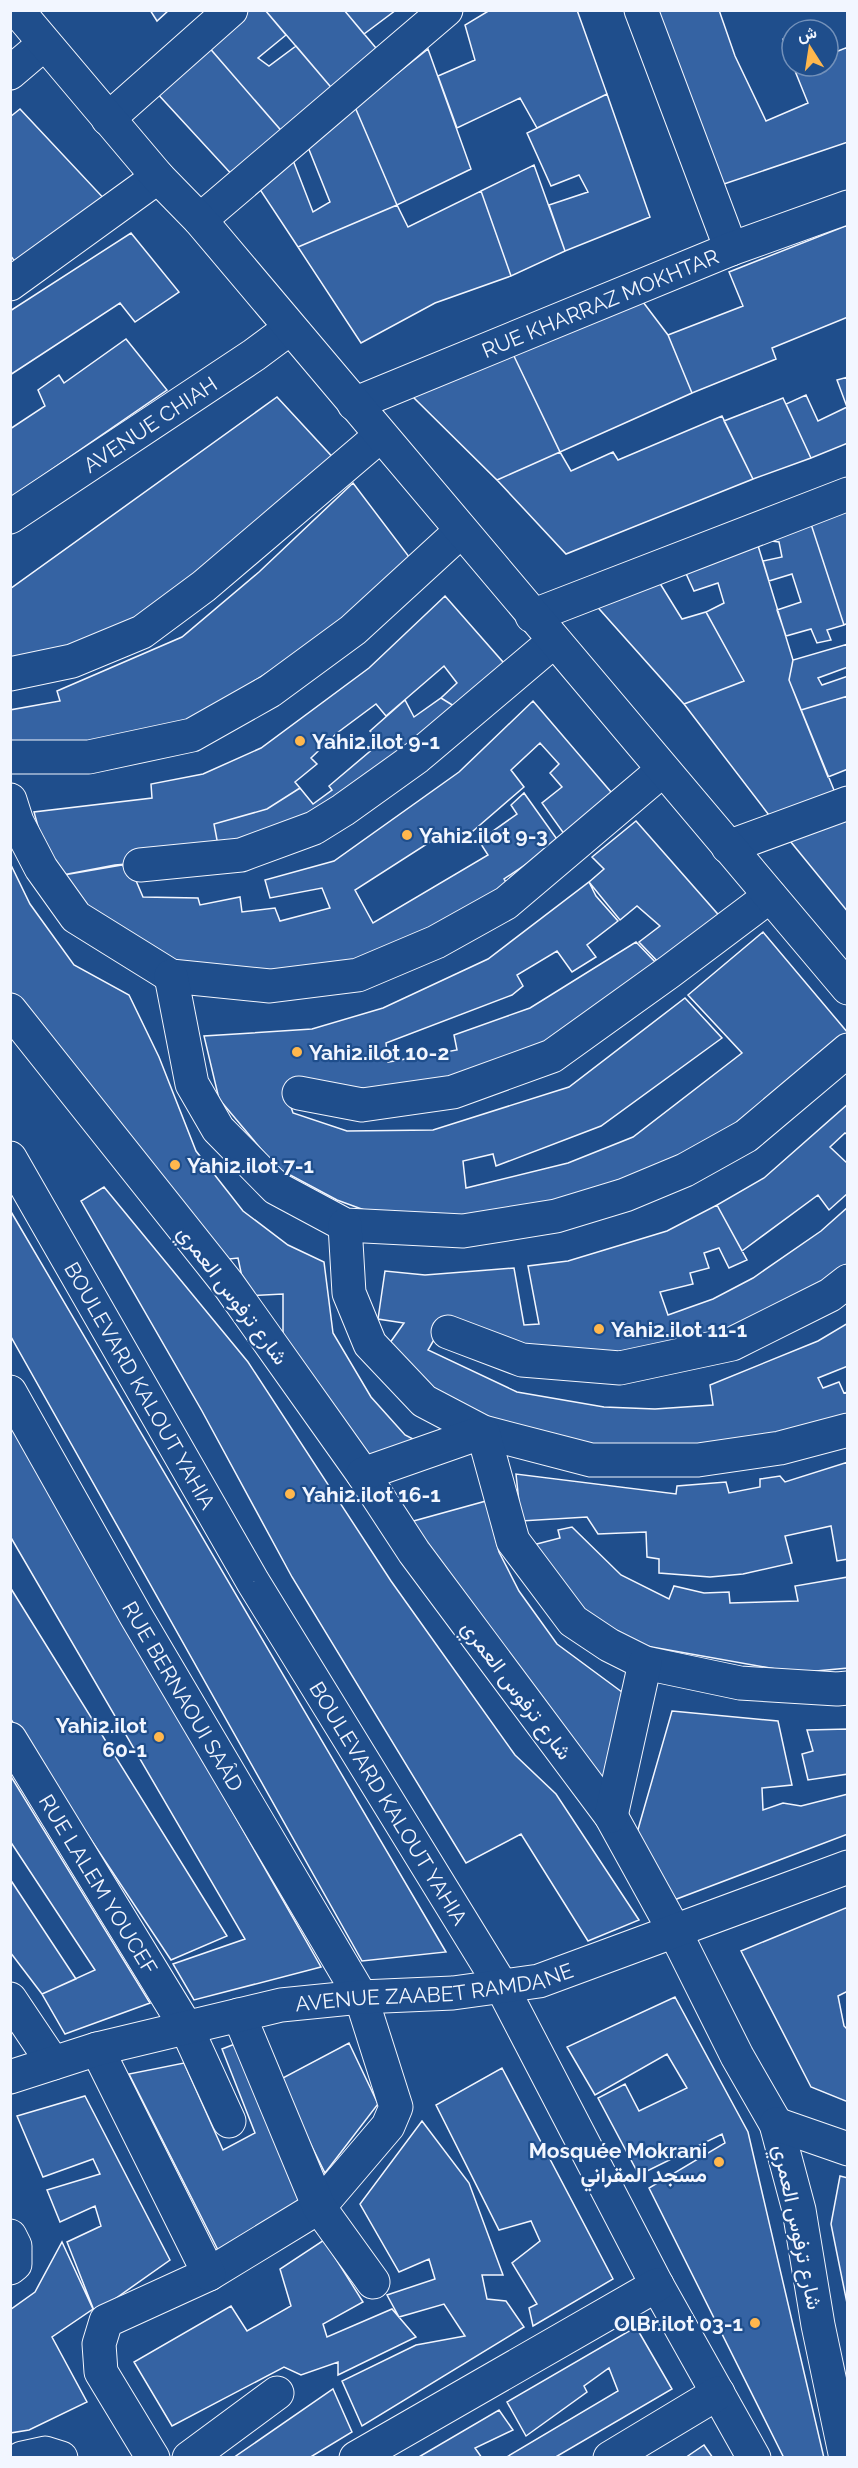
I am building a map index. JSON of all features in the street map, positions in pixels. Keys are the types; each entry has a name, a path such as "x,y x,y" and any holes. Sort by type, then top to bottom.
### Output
{"street":[{"path":"17,10 158,177 200,220 553,642 848,988"},
{"path":"108,119 231,10"},
{"path":"200,220 446,10"},
{"path":"641,10 731,249"},
{"path":"10,73 44,44"},
{"path":"10,284 158,177"},
{"name":"RUE KHARRAZ MOKHTAR","path":"354,404 731,249 848,207"},
{"name":"AVENUE CHIAH","path":"13,514 254,355 289,329"},
{"path":"10,674 72,662 142,632 204,586 380,436"},
{"path":"532,616 848,494"},
{"path":"10,757 89,757 192,735 270,691 353,630 461,531"},
{"path":"140,865 241,855 314,828 417,757 553,642"},
{"path":"10,800 17,822 41,868 76,917 171,976 270,986 358,975 436,942 506,903 663,770"},
{"path":"728,847 848,803"},
{"path":"299,1093 362,1105 453,1092 552,1056 770,896"},
{"path":"171,976 192,1084 218,1129 276,1188 345,1225 463,1231 556,1216 625,1195 685,1170 746,1136 848,1050"},
{"name":"شارع ترفوس العمري","path":"10,1010 228,1284 363,1474 414,1552 611,1816 675,1932 737,2056 776,2124 799,2210 818,2325 846,2457"},
{"name":"BOULEVARD KALOUT YAHIA","path":"10,1158 253,1582 502,1987 657,2285 754,2457"},
{"path":"345,1225 349,1293 370,1344 424,1401 483,1432 591,1460 686,1460 780,1448 848,1430"},
{"path":"448,1332 522,1360 620,1368 732,1344 830,1295 848,1281"},
{"name":"RUE BERNAOUI SAÂD","path":"10,1392 136,1616 361,1997 396,2107 388,2126 319,2207 208,2274 106,2321 99,2344 101,2372 153,2457"},
{"path":"363,1474 483,1432"},
{"path":"483,1432 513,1541 573,1621 609,1645 645,1663 740,1683 848,1688"},
{"path":"611,1816 645,1663"},
{"name":"RUE LALEM YOUCEF","path":"10,1739 186,2027 229,2121"},
{"name":"AVENUE ZAABET RAMDANE","path":"10,2077 97,2049 281,2005 361,1997 453,1993 539,1981 848,1868"},
{"path":"10,1999 53,2063"},
{"path":"239,2015 319,2207 373,2282"},
{"path":"97,2049 208,2274"},
{"path":"776,2124 848,2149"},
{"path":"10,2236 15,2246 15,2264 10,2268"},
{"path":"356,2457 657,2285"},
{"path":"189,2457 277,2392"},
{"path":"610,2457 718,2393"},
{"path":"22,2457 45,2453 61,2457"}],"building":[{"path":"150,10 169,10 157,21"},
{"path":"247,10 265,10 286,35 258,58 269,66 296,46 335,92 285,135 207,45"},
{"path":"265,10 344,10 381,54 335,92"},
{"path":"344,10 396,10 364,34"},
{"path":"490,10 577,10 607,94 537,128 520,98 457,128 438,76 475,60 465,25"},
{"path":"651,10 719,10 735,56 766,121 808,103 798,78 840,78 840,50 848,47 848,142 718,186"},
{"path":"207,45 285,135 235,178 155,91"},
{"path":"428,49 471,169 397,205 355,107"},
{"path":"607,94 650,217 565,251 549,205 588,192 579,175 551,186 527,133"},
{"path":"355,107 397,205 298,247 257,185 291,155 313,212 330,202 306,142"},
{"path":"20,109 110,205 19,267 10,255 10,117"},
{"path":"534,165 565,251 511,276 481,191"},
{"path":"481,191 511,276 435,303 361,343 298,247 397,205 408,227"},
{"path":"848,225 848,317 772,348 776,359 692,393 668,335 743,306 729,272"},
{"path":"131,233 179,292 135,322 120,303 10,375 10,311"},
{"path":"640,298 668,335 692,393 560,452 512,352"},
{"path":"126,339 167,390 10,498 10,429 45,406 38,390 59,375 64,383"},
{"path":"512,352 560,452 497,480 410,394"},
{"path":"848,377 848,443 811,458 786,404 806,395 818,421 847,407 837,380"},
{"path":"277,397 338,463 121,631 10,667 10,589"},
{"path":"783,398 811,458 753,479 724,421"},
{"path":"722,416 753,479 566,554 497,480 560,452 571,471 613,452 618,460"},
{"path":"353,483 416,566 322,638 171,734 10,748 10,710 60,701 57,691 182,637 259,572"},
{"path":"848,504 848,623 844,625 809,518"},
{"path":"809,518 844,625 827,630 831,640 817,643 811,629 786,636 777,610 801,602 792,574 769,581 763,561 782,557 779,542 756,539"},
{"path":"756,539 793,660 789,680 836,795 772,819 684,704 744,681 706,612 724,603 718,583 694,591 683,567"},
{"path":"656,577 682,619 706,612 744,681 684,704 593,602"},
{"name":"Yahi2.ilot 9-1","path":"445,596 510,670 462,711 441,698 457,683 444,666 386,716 376,704 337,733 311,758 317,764 295,782 300,788 267,809 214,824 220,856 115,865 52,877 34,812 152,798 151,784 203,774 261,748 369,668"},
{"path":"848,644 848,667 818,678 822,685 848,676 848,696 801,710 789,680 793,660"},
{"path":"848,696 848,769 828,777 801,710"},
{"path":"441,698 462,711 293,829 220,856 214,824 267,809 300,788 313,804 332,790 329,786 381,742 370,731 405,700 414,717"},
{"name":"Yahi2.ilot 9-3","path":"533,701 617,799 567,838 542,803 562,787 550,773 559,764 540,743 511,770 524,787 458,844 447,831 355,890 373,923 488,855 479,841 517,814 511,805 524,793 559,842 504,879 508,885 348,975 183,968 102,924 52,877 122,865 134,876 143,897 198,898 200,905 240,897 242,912 275,908 280,921 330,908 322,888 270,898 265,880 334,861 459,772"},
{"path":"848,813 848,912 786,836"},
{"path":"636,821 723,920 662,966 639,942 660,926 637,906 620,920 589,882 604,869 592,857"},
{"name":"Yahi2.ilot 7-1","path":"10,863 30,904 74,965 129,995 159,1057 196,1151 243,1211 288,1245 324,1262 333,1333 371,1397 405,1435 413,1439 364,1465 283,1342 283,1294 246,1296 238,1258 220,1260 10,995"},
{"name":"Yahi2.ilot 10-2","path":"589,882 596,896 618,921 587,945 596,957 572,972 557,951 517,975 523,986 512,995 386,1043 388,1062 457,1050 454,1035 530,1008 636,942 658,965 546,1049 447,1081 366,1093 286,1092 293,1113 347,1131 433,1130 569,1087 685,998 722,1038 601,1126 496,1166 493,1154 463,1161 466,1188 568,1163 633,1137 742,1053 688,995 763,932 848,1033 738,1125 654,1168 553,1202 462,1219 367,1211 337,1200 277,1168 219,1099 204,1036 312,1029 383,1008 488,959"},
{"path":"848,1104 848,1135 845,1133 830,1147 848,1164 848,1193 829,1210 818,1195 742,1251 717,1205 764,1178"},
{"name":"Yahi2.ilot 16-1","path":"104,1187 248,1362 391,1581 515,1755 556,1794 639,1920 588,1941 521,1834 466,1863 292,1577 202,1411 81,1201"},
{"name":"Yahi2.ilot 11-1","path":"717,1205 747,1260 729,1268 719,1248 704,1253 709,1268 690,1273 693,1284 660,1292 668,1315 713,1299 753,1278 821,1231 848,1207 848,1269 710,1338 585,1357 439,1331 428,1350 517,1392 604,1407 655,1409 713,1405 710,1385 818,1341 848,1323 848,1366 818,1378 823,1388 839,1382 844,1393 848,1392 848,1421 734,1448 569,1448 441,1402 387,1347 404,1323 378,1319 385,1271 425,1275 514,1268 524,1325 539,1324 528,1266 568,1261 667,1231"},
{"path":"10,1210 446,1952 362,1961 10,1335"},
{"name":"Yahi2.ilot 60-1","path":"10,1421 321,1967 194,2000 173,1964 245,1939 10,1536"},
{"path":"848,1462 848,1559 837,1561 831,1526 785,1536 792,1563 743,1574 710,1577 659,1573 659,1559 647,1557 646,1532 598,1534 587,1517 521,1521 516,1474 676,1494 677,1486 726,1482 729,1493 760,1487 760,1479 780,1476 785,1482"},
{"path":"486,1501 499,1552 519,1591 557,1644 630,1698 611,1798 410,1522"},
{"path":"572,1527 621,1575 669,1599 674,1586 704,1593 729,1592 730,1603 798,1601 795,1586 848,1577 848,1668 805,1672 787,1671 635,1644 598,1626 533,1545 560,1538 558,1530"},
{"name":"Yahi2.ilot 60-1","path":"10,1587 227,1936 171,1960 10,1718"},
{"path":"672,1711 778,1721 792,1785 762,1788 763,1810 783,1803 801,1806 848,1794 848,1834 674,1900 635,1840"},
{"path":"848,1729 848,1774 808,1780 802,1754 813,1751 807,1730"},
{"path":"10,1775 150,2003 65,2034 42,1994 95,1970 10,1841"},
{"path":"10,1879 76,1979 42,1994 10,1952"},
{"path":"848,1907 848,1991 838,1996 844,2026 848,2030 848,2102 811,2087 741,1951"},
{"name":"OlBr.ilot 03-1","path":"675,1997 748,2132 824,2458 784,2458 649,2188 725,2143 722,2134 639,2175 598,2098 625,2084 639,2111 687,2088 667,2054 595,2095 567,2047"},
{"path":"240,2042 299,2201 218,2250 129,2074 184,2063 223,2150 255,2133 222,2049"},
{"path":"349,2043 378,2104 325,2173 279,2080"},
{"path":"502,2068 613,2279 533,2326 529,2308 537,2304 512,2263 540,2241 531,2221 499,2230 436,2105"},
{"path":"85,2096 170,2260 95,2313 67,2242 101,2226 95,2206 60,2222 47,2190 100,2174 93,2159 43,2177 17,2116"},
{"path":"422,2121 469,2183 503,2275 482,2275 487,2299 506,2301 524,2327 362,2426 342,2381 416,2345 465,2336 444,2304 399,2317 387,2295 435,2279 429,2259 399,2272 360,2204"},
{"path":"840,2176 848,2178 848,2308 831,2224"},
{"path":"324,2240 363,2302 323,2324 327,2337 392,2309 416,2337 338,2375 338,2362 301,2375 284,2367 172,2426 134,2362 231,2306 247,2331 291,2306 280,2269"},
{"path":"62,2242 93,2309 52,2337 87,2402 29,2430 10,2433 10,2310 35,2292"},
{"path":"636,2327 672,2389 554,2458 505,2458 618,2391 609,2368 584,2386 587,2392 526,2436 507,2402"},
{"path":"333,2389 352,2432 309,2458 233,2458"},
{"path":"499,2410 513,2430 475,2448 482,2458 417,2458"},
{"path":"704,2445 713,2458 685,2458"}],"place":[{"name":"Yahi2.ilot 9-1","path":"300,741"},
{"name":"Yahi2.ilot 9-3","path":"407,835"},
{"name":"Yahi2.ilot 10-2","path":"297,1052"},
{"name":"Yahi2.ilot 7-1","path":"175,1165"},
{"name":"Yahi2.ilot 11-1","path":"599,1329"},
{"name":"Yahi2.ilot 16-1","path":"290,1494"},
{"name":"Yahi2.ilot 60-1","path":"159,1737"},
{"name":"Mosquée Mokrani مسجد المقراني","path":"719,2162"},
{"name":"OlBr.ilot 03-1","path":"755,2323"}]}
